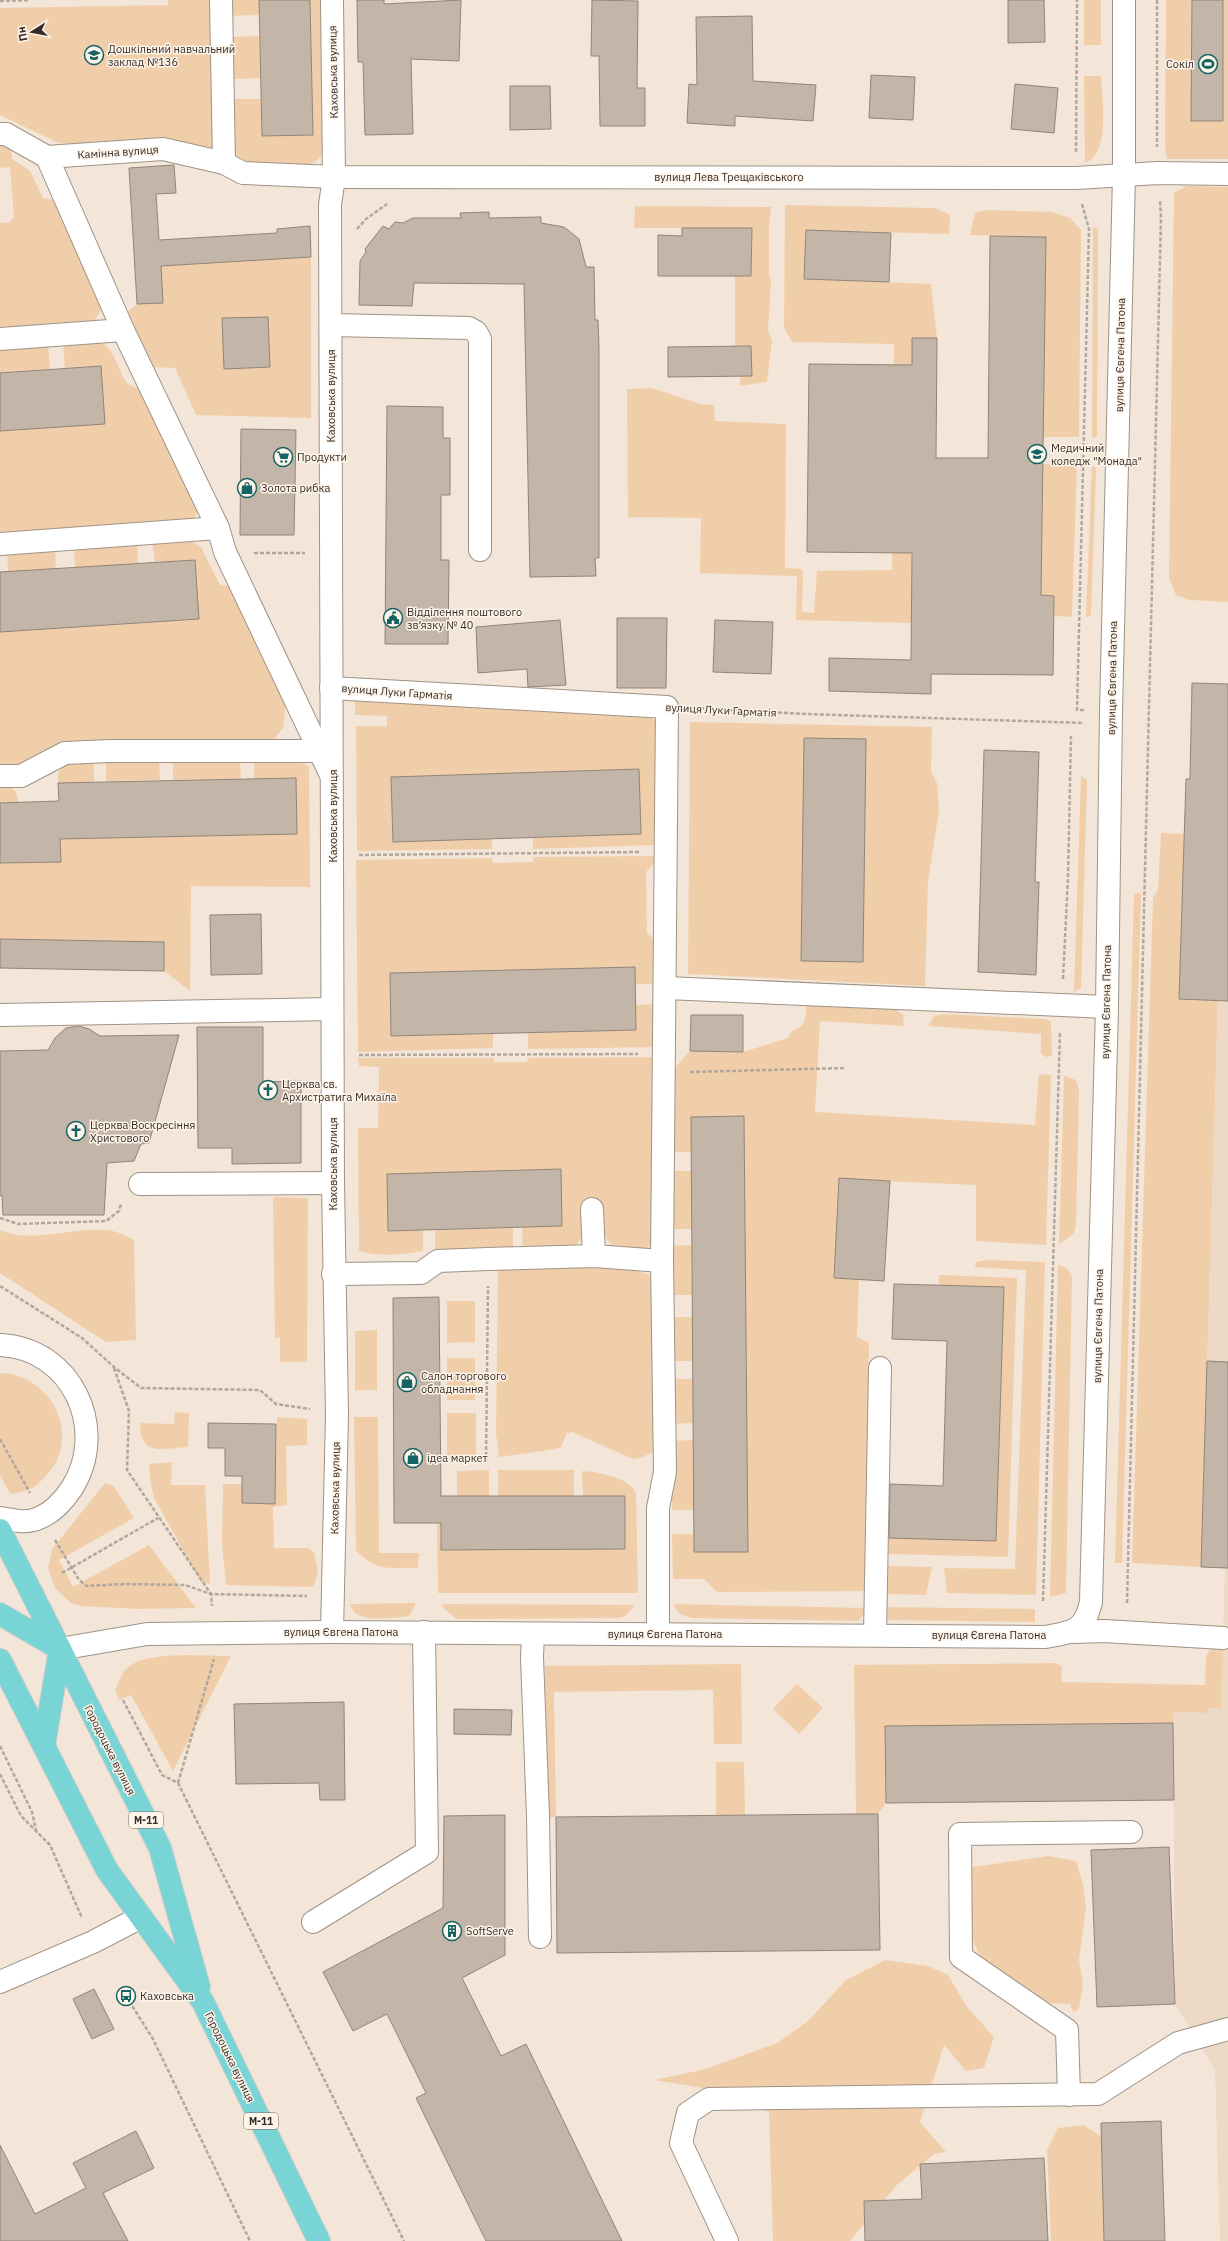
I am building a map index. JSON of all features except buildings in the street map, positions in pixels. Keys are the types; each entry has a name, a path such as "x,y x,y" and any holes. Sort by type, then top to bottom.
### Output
{"main road":[{"name":"Городоцька вулиця","path":"0,1530 160,1848 203,2002"},
{"path":"0,1614 60,1649 44,1745"},
{"name":"Городоцька вулиця","path":"0,1660 6,1684 44,1745 107,1870 203,2002 319,2241"}],"street":[{"path":"221,0 224,163"},
{"name":"Каховська вулиця","path":"332,0 334,177 330,205 332,553 331,688 333,778 332,1056 337,1415 332,1632"},
{"name":"вулиця Євгена Патона","path":"60,1649 147,1634 424,1632 1045,1637 1073,1632 1087,1619 1091,1602 1106,1007 1124,176 1124,0"},
{"path":"0,134 6,134 47,157 123,330 218,528 226,552 318,751 333,778"},
{"name":"Камінна вулиця","path":"47,157 163,149 224,163 243,174 334,177"},
{"name":"вулиця Лева Трещаківського","path":"334,177 1076,178 1158,173 1228,174"},
{"path":"331,325 469,328 476,332 480,339 480,550"},
{"path":"0,339 123,330"},
{"path":"0,544 218,528"},
{"name":"вулиця Луки Гарматія","path":"331,688 668,707"},
{"path":"658,1634 658,1508 665,1472 662,1261 666,988 665,852 668,707"},
{"path":"0,776 22,776 65,753 110,751 318,751"},
{"path":"666,988 1062,1007 1106,1007"},
{"path":"0,1015 332,1009"},
{"path":"140,1184 333,1183"},
{"path":"592,1209 594,1256"},
{"path":"334,1274 421,1273 438,1261 488,1259 594,1256 662,1261"},
{"path":"0,1345 27,1350 44,1358 59,1371 72,1386 81,1403 86,1421 88,1441 85,1460 78,1478 68,1494 54,1508 38,1519 16,1521 0,1518"},
{"path":"875,1635 880,1368"},
{"path":"1073,1632 1104,1631 1223,1638"},
{"path":"313,1922 427,1852 424,1632"},
{"path":"533,1634 532,1657 538,1808 540,1937"},
{"path":"1069,2095 1067,2030 960,1957 960,1834 1131,1832"},
{"path":"0,1982 93,1942 141,1917"},
{"path":"727,2241 681,2144 688,2113 709,2099 1098,2094 1178,2043 1228,2029"}],"path":[{"path":"0,1 30,0"},
{"path":"1077,0 1076,178 1089,229 1077,710"},
{"path":"1127,1603 1161,226 1158,173 1157,0"},
{"path":"226,552 332,553"},
{"name":"вулиця Луки Гарматія","path":"668,707 814,715 1111,723"},
{"path":"1043,1601 1062,1007 1068,877 1071,736"},
{"path":"333,855 665,852"},
{"path":"332,1056 846,1068"},
{"path":"0,1218 18,1224 106,1221 119,1211 127,1186 140,1184"},
{"path":"486,1462 488,1259"},
{"path":"0,1286 82,1338 114,1367 141,1388 260,1390 276,1404 313,1410"},
{"path":"114,1367 129,1411 127,1470 158,1518 211,1594"},
{"path":"0,1439 20,1476"},
{"path":"62,1573 158,1518"},
{"path":"53,1537 79,1580 87,1586 124,1584 185,1585 211,1594 332,1596"},
{"path":"178,1783 216,1652"},
{"path":"124,1700 162,1775 178,1783 404,2241"},
{"path":"0,1746 32,1812 36,1830"},
{"path":"0,1774 21,1816 50,1845 83,1922"},
{"path":"126,1996 152,2039 250,2241"}],"shaded area":[{"name":"Дошкільний навчальний заклад №136","path":"168,0 216,0 215,148 208,154 68,145 56,142 0,115 0,8 168,5"},
{"path":"229,0 259,0 259,15 229,16"},
{"path":"310,0 325,0 323,155 315,162 306,166 243,163 234,153 231,99 261,99 262,136 313,135"},
{"path":"1084,0 1101,0 1101,45 1084,45"},
{"path":"1166,0 1228,0 1228,159 1167,159 1165,145"},
{"path":"259,36 261,78 231,79 230,37"},
{"path":"1084,76 1101,76 1103,111 1102,138 1099,149 1093,158 1085,163"},
{"path":"0,142 10,144 12,159 30,171 43,198 55,200 102,308 94,322 0,332 0,223 10,222 14,217 10,167 0,168"},
{"path":"1187,186 1228,187 1228,602 1190,600 1176,595 1169,578 1174,193"},
{"path":"785,205 935,208 950,215 949,234 806,230 804,279 931,284 937,338 912,338 911,623 796,620 797,576 700,573 701,518 628,517 627,389 652,388 700,404 714,405 715,421 786,424 785,568 800,569 803,572 802,612 814,613 817,571 892,570 894,344 792,342 784,328"},
{"path":"635,206 771,207 769,226 769,276 771,280 768,330 772,341 767,382 740,386 740,376 752,376 751,346 735,346 735,276 751,276 752,228 634,228"},
{"path":"986,210 1052,212 1070,218 1081,230 1079,437 1043,437 1046,237 970,235 975,213"},
{"path":"1093,227 1098,229 1097,437 1092,438"},
{"path":"311,257 311,418 196,415 175,368 151,367 126,313 137,304 163,303 161,266"},
{"path":"63,342 98,342 104,344 109,348 124,379 128,384 141,390 197,505 197,513 194,519 0,537 0,431 101,366 65,368"},
{"path":"48,344 50,369 0,373 0,347"},
{"path":"1043,464 1077,465 1072,617 1054,616 1054,596 1041,595"},
{"path":"1092,466 1096,468 1091,615 1086,617"},
{"path":"187,539 201,547 220,585 231,586 286,701 283,728 272,742 0,768 0,632 198,619 195,560 155,563 152,540"},
{"path":"137,543 138,564 75,568 74,547"},
{"path":"55,548 56,569 8,572 7,551"},
{"path":"1192,683 1228,684 1228,2241 1220,2241 1215,2070 1175,2004 1173,1712 1207,1713 1207,1708 1221,1708 1225,1568 1201,1567 1218,1000 1179,999 1186,779 1226,780 1226,754 1190,753"},
{"path":"355,700 641,711 658,722 656,845 533,849 533,838 641,834 638,769 392,777 394,842 492,839 492,849 357,851 356,726 387,726 387,716 355,715"},
{"path":"690,722 932,727 931,771 937,783 939,811 928,881 925,986 688,974"},
{"path":"94,758 94,782 58,783 58,773 65,763"},
{"path":"106,758 159,758 160,780 106,781"},
{"path":"173,758 240,759 241,779 173,780"},
{"path":"254,759 297,761 309,766 310,887 191,886 190,991 164,971 164,942 0,939 0,863 60,862 60,839 297,834 296,778 254,779"},
{"path":"1081,776 1087,780 1081,988 1074,992"},
{"path":"0,783 15,791 18,802 0,803"},
{"path":"1161,833 1184,834 1179,999 1218,1000 1201,1567 1132,1563 1153,898 1158,890"},
{"path":"656,856 656,861 646,872 647,933 656,941 657,984 635,984 634,967 390,973 391,1036 493,1034 493,1048 358,1052 356,860 492,858 493,863 533,862 533,857"},
{"path":"1134,893 1141,893 1122,1563 1115,1563"},
{"path":"656,1004 657,1047 528,1049 528,1033 636,1030 636,1005"},
{"path":"806,1005 888,1008 897,1010 903,1015 904,1026 820,1021 815,1112 1035,1125 1039,1074 1051,1075 1046,1245 976,1241 976,1185 839,1179 834,1278 859,1279 857,1337 869,1343 867,1591 717,1592 704,1579 673,1579 672,1534 694,1534 694,1552 748,1551 744,1117 691,1117 691,1152 669,1152 669,1115 675,1115 675,1090 670,1086 669,1074 690,1051 743,1052 788,1038 792,1031 797,1030 803,1025"},
{"path":"943,1014 1045,1019 1051,1022 1052,1056 1046,1057 1041,1054 1041,1034 928,1026 934,1016"},
{"path":"656,1057 653,1244 650,1246 639,1250 622,1249 614,1246 608,1241 602,1226 598,1198 586,1200 585,1231 573,1248 523,1250 522,1227 562,1226 561,1170 387,1174 388,1231 423,1230 423,1251 391,1255 359,1251 358,1128 378,1128 379,1067 359,1066 358,1058 494,1058 494,1062 527,1062 528,1058"},
{"path":"1064,1076 1076,1080 1079,1091 1076,1224 1074,1233 1059,1245"},
{"path":"669,1171 691,1171 691,1229 670,1229"},
{"path":"273,1197 308,1198 307,1362 280,1362 280,1338 275,1338"},
{"path":"513,1228 513,1251 435,1253 435,1230"},
{"path":"0,1230 27,1236 98,1230 115,1232 134,1240 136,1340 106,1342 0,1273"},
{"path":"691,1245 692,1295 671,1295 670,1246"},
{"path":"987,1260 1045,1262 1036,1595 947,1593 944,1568 1015,1569 1026,1270 975,1267 976,1262"},
{"path":"574,1264 629,1270 640,1272 657,1279 656,1450 643,1457 633,1459 572,1432 567,1433 561,1447 556,1449 499,1457 496,1433 498,1266"},
{"path":"1058,1265 1067,1268 1072,1277 1066,1593 1050,1597"},
{"path":"939,1275 1017,1278 1008,1557 886,1554 887,1537 996,1541 1004,1288 939,1286"},
{"path":"447,1301 475,1301 475,1342 447,1343"},
{"path":"671,1317 692,1317 693,1361 671,1361"},
{"path":"377,1330 377,1390 355,1390 355,1331"},
{"path":"447,1358 475,1358 475,1400 447,1400"},
{"path":"0,1373 18,1376 34,1384 47,1396 57,1411 62,1427 62,1444 56,1461 45,1477 37,1485 30,1489 10,1494 0,1475"},
{"path":"671,1379 693,1379 693,1423 672,1424"},
{"path":"175,1412 189,1413 188,1447 161,1449 148,1446 144,1442 141,1434 140,1423 174,1424"},
{"path":"447,1413 476,1413 476,1455 447,1455"},
{"path":"277,1417 307,1419 307,1445 286,1446 287,1505 273,1507 274,1548 308,1548 314,1552 318,1572 313,1587 226,1585 222,1544 223,1484 242,1484 242,1503 275,1504"},
{"path":"354,1417 378,1417 379,1553 419,1553 418,1568 392,1568 377,1566 356,1550"},
{"path":"693,1440 694,1510 672,1510 672,1441"},
{"path":"172,1462 171,1485 205,1485 210,1584 201,1582 154,1498 149,1464"},
{"path":"489,1470 489,1496 457,1496 457,1471"},
{"path":"498,1470 574,1470 574,1496 498,1496"},
{"path":"582,1471 604,1474 620,1479 627,1483 636,1493 638,1593 438,1593 437,1523 441,1523 441,1549 625,1549 625,1496 583,1496"},
{"path":"105,1483 113,1485 134,1518 59,1560 73,1587 149,1545 196,1608 138,1609 81,1606 71,1603 55,1588 48,1568 52,1549"},
{"path":"888,1566 932,1567 926,1595 887,1594"},
{"path":"416,1603 410,1615 405,1617 382,1618 359,1615 353,1611 350,1604"},
{"path":"442,1604 635,1605 625,1616 617,1618 457,1619 445,1610"},
{"path":"673,1604 867,1608 859,1621 692,1618 680,1614"},
{"path":"885,1607 1035,1609 1035,1622 885,1620"},
{"path":"1223,1646 1221,1708 1208,1708 1208,1713 1173,1712 1173,1723 885,1726 886,1803 878,1814 856,1814 854,1665 1057,1663 1062,1667 1061,1682 1205,1685 1206,1656 1211,1648"},
{"path":"161,1656 231,1656 173,1771 131,1695 119,1700 115,1690 123,1673 128,1667 135,1663"},
{"path":"741,1664 742,1744 714,1744 713,1690 554,1692 556,1817 546,1817 545,1666"},
{"path":"797,1684 823,1708 799,1734 773,1709"},
{"path":"716,1762 744,1762 745,1815 716,1815"},
{"path":"1048,1856 1076,1861 1083,1884 1086,1908 1079,1959 1083,1984 1079,2009 1073,2012 1070,2004 1045,2003 984,1964 973,1941 966,1891 973,1867"},
{"path":"885,1960 928,1966 948,1975 967,2007 994,2037 984,2068 966,2071 944,2045 920,2122 946,2152 934,2154 897,2185 850,2241 773,2241 769,2112 709,2089 654,2080 706,2069 777,2043 807,2022 846,1980"},
{"path":"1083,2125 1104,2138 1105,2241 1051,2241 1047,2150 1058,2128"}],"place":[{"name":"Дошкільний навчальний заклад №136","path":"94,55"},
{"name":"Сокіл","path":"1208,64"},
{"name":"Медичний коледж \"Монада\"","path":"1037,454"},
{"name":"Продукти","path":"283,457"},
{"name":"Золота рибка","path":"247,488"},
{"name":"Відділення поштового зв’язку № 40","path":"393,618"},
{"name":"Церква св. Архистратига Михаїла","path":"268,1090"},
{"name":"Церква Воскресіння Христового","path":"76,1131"},
{"name":"Салон торгового обладнання","path":"407,1382"},
{"name":"ідеа маркет","path":"413,1458"},
{"name":"SoftServe","path":"452,1931"},
{"name":"Каховська","path":"126,1996"}]}
